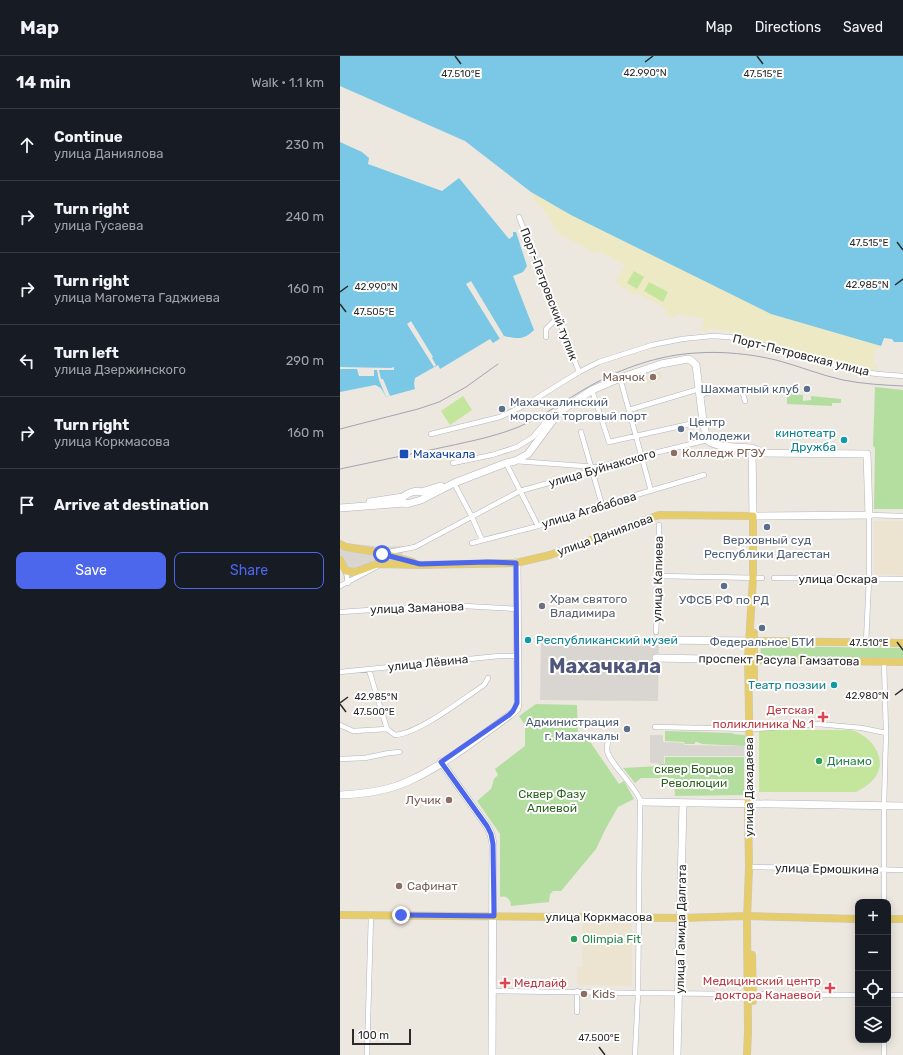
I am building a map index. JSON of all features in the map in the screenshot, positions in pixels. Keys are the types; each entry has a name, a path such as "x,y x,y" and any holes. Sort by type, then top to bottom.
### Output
{"main road":[{"name":"улица Даниялова","path":"346,571 355,572 377,564 420,565 516,563 550,555 659,515 754,516"},
{"name":"улица Дахадаева","path":"752,1055 749,867 751,642 757,578 754,516"},
{"name":"улица Даниялова","path":"340,544 353,549 382,554 420,564 516,563"},
{"path":"346,571 340,561 343,556 353,549"},
{"path":"377,564 382,559 382,554"},
{"name":"проспект Расула Гамзатова","path":"751,642 903,643"},
{"name":"проспект Расула Гамзатова","path":"751,660 903,662"},
{"name":"улица Дахадаева","path":"749,916 752,867 750,804"},
{"name":"улица Коркмасова","path":"340,914 681,918 749,916 855,919"},
{"path":"891,919 903,919"},
{"name":"улица Дахадаева","path":"747,1055 750,994"}],"street":[{"name":"Порт-Петровский тупик","path":"519,217 579,372"},
{"path":"546,337 546,329 558,317"},
{"name":"Порт-Петровская улица","path":"430,434 500,417 529,403 579,372 599,362 667,341 712,336 729,337 852,370 903,376"},
{"path":"340,507 404,500 405,494 418,491 422,495 445,485 515,461 528,454 559,412 592,390 620,378 661,364 688,359 694,362 696,367 707,440 717,446 754,448 763,453 867,454 869,515 866,643"},
{"path":"620,378 650,491"},
{"path":"629,410 700,389"},
{"path":"592,390 609,442 703,421"},
{"path":"700,397 705,393 728,390 741,392 745,401"},
{"path":"453,463 492,455 517,447 533,437 548,419 556,416"},
{"path":"581,432 602,505"},
{"name":"улица Буйнакского","path":"382,554 415,547 520,491 592,468 707,440"},
{"name":"улица Дахадаева","path":"754,448 754,516"},
{"path":"515,461 592,468"},
{"path":"506,463 538,526"},
{"name":"улица Агабабова","path":"472,542 538,526 602,505 704,475"},
{"path":"454,483 482,540"},
{"name":"улица Даниялова","path":"754,516 903,516"},
{"name":"улица Капиева","path":"656,632 659,576 659,525"},
{"path":"442,762 513,711 517,703 516,563"},
{"path":"340,586 375,567 377,564"},
{"path":"346,571 348,583"},
{"path":"659,576 757,578"},
{"name":"улица Оскара","path":"774,578 903,579"},
{"name":"улица Заманова","path":"340,612 446,605 517,609"},
{"name":"проспект Расула Гамзатова","path":"656,640 751,642"},
{"path":"340,794 366,791 408,780 442,762 510,715 517,709 518,703 517,655"},
{"name":"улица Лёвина","path":"340,672 491,656 517,655"},
{"name":"проспект Расула Гамзатова","path":"656,658 751,660"},
{"path":"884,661 886,734 884,899"},
{"path":"369,670 387,729 394,735 401,735 435,718 484,685 488,678"},
{"path":"655,727 751,729 818,724 862,728 886,734"},
{"path":"340,725 353,731 387,729"},
{"path":"609,738 607,750 610,757 628,780 639,796 641,802 638,993 635,1055"},
{"path":"340,758 365,758 400,752"},
{"path":"442,762 487,826 491,834 493,844 494,916 492,1055"},
{"path":"641,802 903,806"},
{"name":"улица Гамида Далгата","path":"678,1055 683,803"},
{"name":"улица Ермошкина","path":"752,867 903,870"},
{"path":"367,1055 371,915"},
{"path":"493,991 855,995"},
{"path":"577,992 577,1012"},
{"path":"891,995 903,995"},
{"path":"884,1043 884,1055"}],"shaded area":[{"name":"Маячок","path":"660,371 662,379 647,384 645,375"},
{"path":"874,521 903,521 903,575 874,574"},
{"path":"346,543 382,547 404,546 400,567 378,567 345,583 340,562 340,544"},
{"path":"541,637 659,638 658,701 540,700"},
{"path":"650,735 663,735 663,742 684,743 684,745 744,746 744,756 664,756 664,764 650,763"},
{"path":"582,921 632,921 632,986 577,985 577,967 582,967"}],"green space":[{"path":"634,271 644,277 637,289 627,283"},
{"path":"649,282 668,292 663,302 644,291"},
{"path":"875,387 903,390 903,509 874,509 875,448 873,446"},
{"path":"787,394 803,395 803,401 811,400 811,396 841,399 841,403 832,403 832,406 787,404"},
{"path":"463,396 472,410 450,425 441,411"},
{"path":"761,646 903,648 903,659 760,657"},
{"name":"Сквер Фазу Алиевой","path":"536,704 577,705 578,732 584,733 619,784 624,781 634,799 618,807 596,849 561,891 553,891 550,894 549,902 511,906 508,898 500,897 500,834 477,801 491,789 494,779 498,775 495,769 525,746 525,725 519,716"},
{"name":"Динамо","path":"759,730 851,730 865,737 875,748 880,762 879,769 876,776 867,786 856,792 759,792"},
{"path":"665,731 733,733 745,735 745,746 702,744 697,742 695,742 695,744 685,744 684,742 665,741"},
{"name":"сквер Борцов Революции","path":"665,757 744,757 744,795 675,796 674,778 641,778 635,783 623,768 659,766 659,764 665,764"}],"sand":[{"path":"531,192 571,215 771,314 881,346 874,352 873,364 878,366 877,370 848,367 729,331 710,328 707,332 702,331 704,319 676,314 675,318 665,315 666,311 664,307 638,294 636,296 615,283 625,265 599,251 597,254 558,233 547,214 534,201"}],"water":[{"path":"340,56 903,56 903,342 894,342 892,339 884,338 881,346 771,314 571,215 531,192 465,141 340,86"},
{"path":"340,142 362,152 369,158 368,164 442,191 459,178 509,239 513,236 513,232 516,232 527,266 523,272 513,276 534,330 527,336 520,338 504,336 493,343 490,339 440,369 438,365 415,378 415,389 386,397 381,388 375,385 340,392"}],"pier":[{"path":"471,281 504,336 500,339 466,284"},
{"path":"411,321 433,357 432,358 436,365 434,367 407,324"},
{"path":"340,367 394,367 394,370 379,370 381,379 383,379 390,396 386,397 379,380 377,370 374,370 374,376 359,376 357,369 340,369"}],"railway":[{"path":"340,469 506,432 545,414 602,379 628,368 668,356 716,352 757,356 776,360 843,380 903,386"},
{"path":"340,429 418,409 439,402 466,387 498,364"}],"place":[{"name":"Маячок","path":"653,377"},
{"name":"Шахматный клуб","path":"807,389"},
{"name":"Махачкалинский морской торговый порт","path":"502,409"},
{"name":"Центр Молодежи","path":"681,429"},
{"name":"кинотеатр Дружба","path":"844,440"},
{"name":"Колледж РГЭУ","path":"674,453"},
{"name":"Махачкала","path":"404,454"},
{"name":"Верховный суд Республики Дагестан","path":"767,527"},
{"name":"УФСБ РФ по РД","path":"724,586"},
{"name":"Храм святого Владимира","path":"542,606"},
{"name":"Федеральное БТИ","path":"762,628"},
{"name":"Республиканский музей","path":"528,640"},
{"name":"Театр поэзии","path":"834,685"},
{"name":"Детская поликлиника № 1","path":"823,717"},
{"name":"Администрация г. Махачкалы","path":"627,729"},
{"name":"Динамо","path":"819,761"},
{"name":"Лучик","path":"449,800"},
{"name":"Сафинат","path":"399,886"},
{"name":"Olimpia Fit","path":"574,939"},
{"name":"Медлайф","path":"505,983"},
{"name":"Медицинский центр доктора Канаевой","path":"830,988"},
{"name":"Kids","path":"584,994"}],"district":[{"name":"Махачкала","path":"605,666"}],"route":[{"path":"382,554 420,564 516,562 517,703 509,715 441,762 487,826 491,834 493,844 494,916 401,915"}]}
